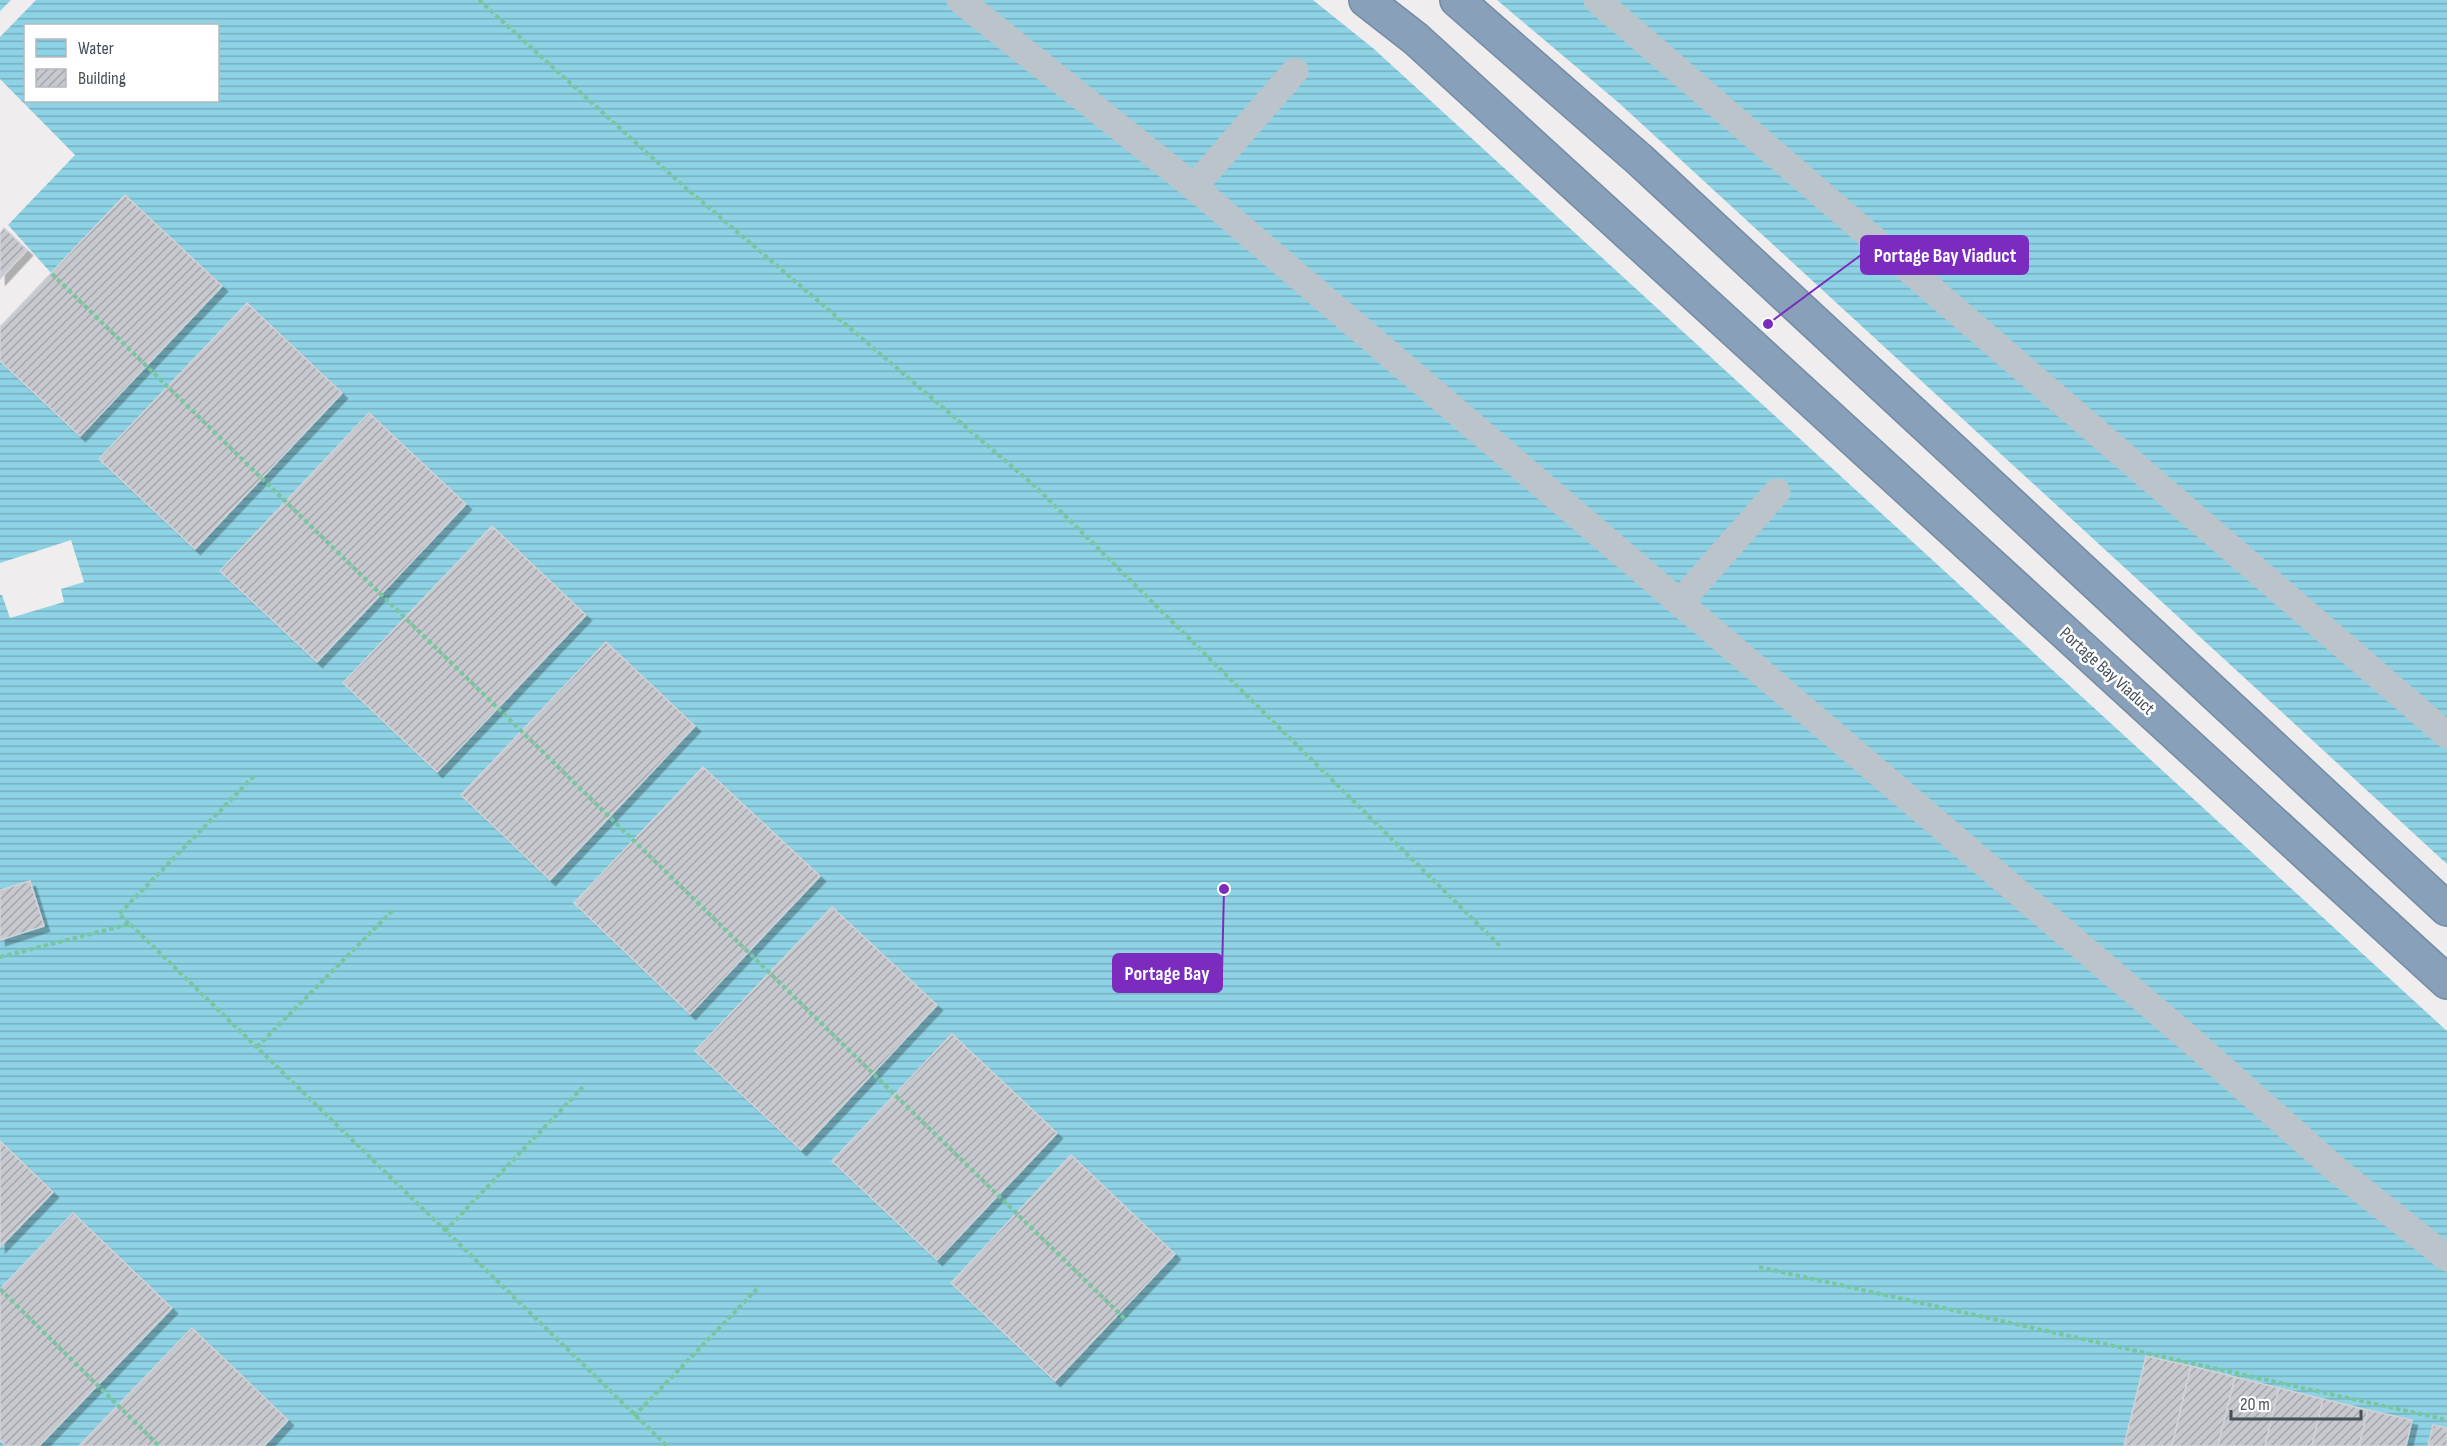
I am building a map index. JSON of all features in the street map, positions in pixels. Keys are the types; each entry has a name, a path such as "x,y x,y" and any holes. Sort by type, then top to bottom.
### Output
{"highway":[{"name":"Portage Bay Viaduct","path":"1366,0 1433,55 2447,982"},
{"path":"1457,0 1640,160 2447,909"}],"lane":[{"path":"960,0 1194,187 2186,1036 2339,1172 2447,1258"},
{"path":"1597,0 2447,735"},
{"path":"1194,187 1295,71"},
{"path":"1680,602 1777,492"}],"path":[{"path":"479,0 680,183 1036,487 1501,947"},
{"path":"52,274 1125,1319"},
{"path":"255,775 119,914 666,1446"},
{"path":"257,1047 393,910"},
{"path":"0,957 130,924"},
{"path":"445,1231 584,1087"},
{"path":"1759,1267 2447,1420"},
{"path":"0,1289 159,1446"},
{"path":"634,1416 758,1289"}],"water":[{"path":"0,0 2447,0 2447,1446 0,1446 0,331 52,274 8,225 75,155 0,79"}],"pier":[{"path":"11,0 36,0 0,37 0,11"},
{"path":"1313,0 1497,0 1619,103 2447,864 2447,1031 1374,49"},
{"path":"71,540 84,582 61,589 64,602 10,618 2,595 0,595 0,563"}],"building":[{"path":"125,195 222,286 80,436 0,361 0,327"},
{"path":"4,228 27,250 0,279 0,233"},
{"path":"247,303 342,393 195,549 99,459"},
{"path":"369,413 466,504 317,662 220,571"},
{"path":"492,526 586,615 437,772 343,683"},
{"path":"606,642 695,726 550,880 461,795"},
{"path":"703,767 820,876 690,1014 574,903"},
{"path":"30,881 44,926 0,940 0,890"},
{"path":"832,907 937,1005 801,1150 695,1051"},
{"path":"952,1034 1057,1133 937,1260 832,1161"},
{"path":"0,1141 53,1192 0,1247"},
{"path":"1071,1155 1175,1254 1055,1381 951,1283"},
{"path":"73,1213 172,1308 39,1446 6,1446 0,1440 0,1289"},
{"path":"192,1328 288,1420 264,1446 79,1446"},
{"path":"2146,1356 2191,1366 2172,1446 2124,1446"},
{"path":"2191,1366 2235,1377 2218,1446 2172,1446"},
{"path":"2235,1377 2279,1388 2265,1446 2218,1446"},
{"path":"2279,1388 2323,1399 2312,1446 2265,1446"},
{"path":"2323,1399 2368,1410 2359,1446 2312,1446"},
{"path":"2368,1410 2412,1420 2406,1446 2359,1446"},
{"path":"2433,1425 2447,1428 2447,1446 2428,1446"}],"place":[{"name":"Portage Bay Viaduct","path":"1768,324"},
{"name":"Portage Bay","path":"1224,889"}]}
